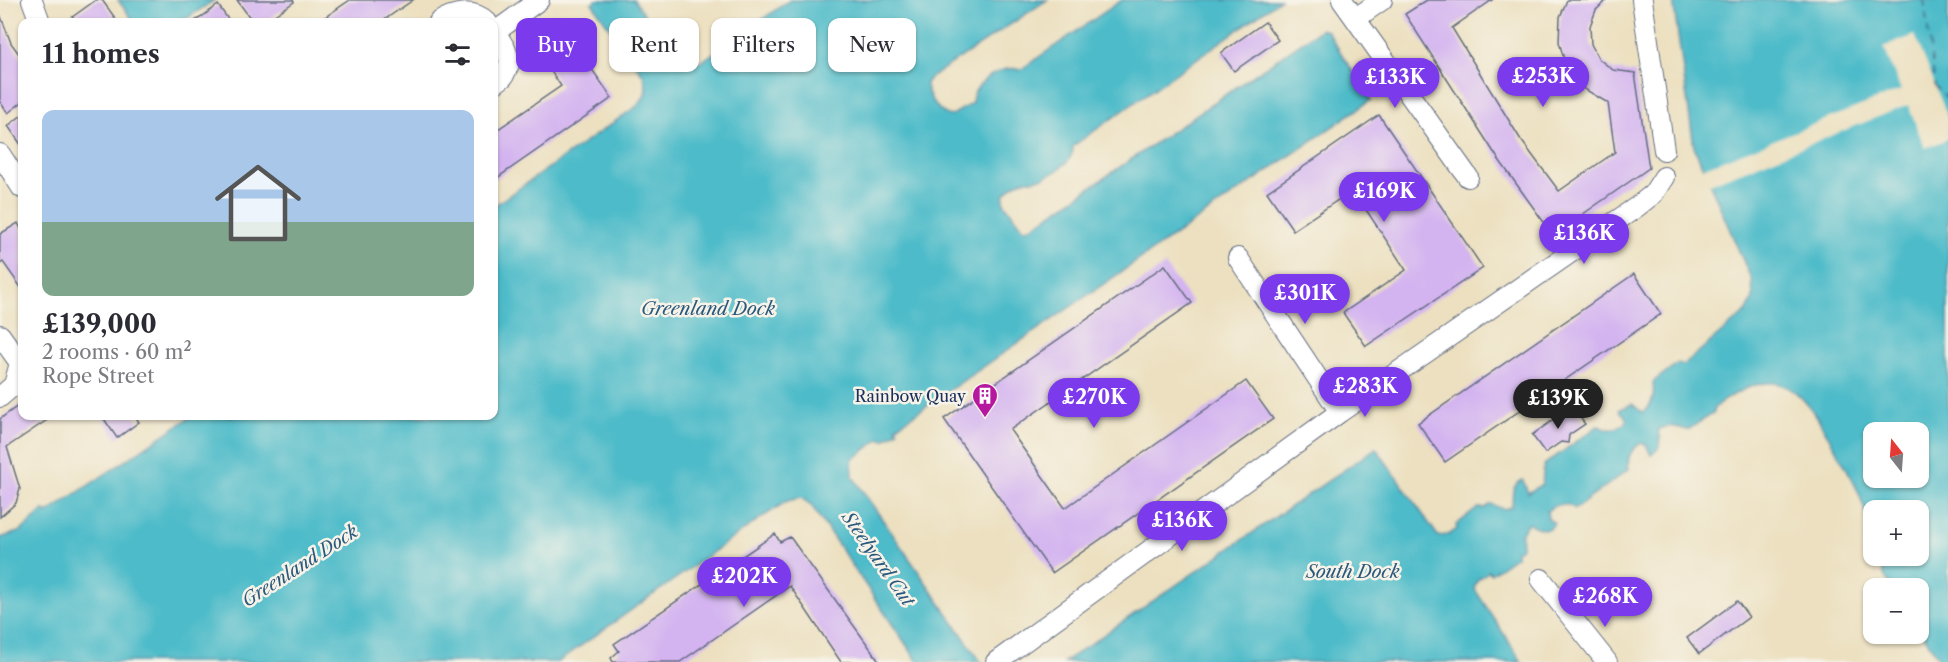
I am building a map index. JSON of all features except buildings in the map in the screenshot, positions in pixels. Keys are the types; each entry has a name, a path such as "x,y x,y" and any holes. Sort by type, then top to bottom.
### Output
{"street":[{"path":"32,0 39,18"},
{"path":"498,24 539,0"},
{"path":"1342,0 1468,177"},
{"path":"1356,18 1382,0"},
{"path":"1642,0 1664,150"},
{"path":"445,18 451,14 465,13 474,18"},
{"path":"498,39 510,62 503,77 498,81"},
{"path":"0,154 18,175"},
{"path":"996,662 1340,412 1638,206 1653,194 1664,177"},
{"path":"1238,258 1340,412"},
{"path":"0,335 18,358"},
{"path":"0,397 14,385 18,372"},
{"path":"1540,579 1607,662"}],"water":[{"path":"118,0 215,0 187,18 131,18"},
{"name":"Greenland Dock","path":"596,0 634,0 647,18 609,18 609,27 592,3"},
{"name":"Greenland Dock","path":"790,0 1047,0 930,78 926,83 931,98 942,112 951,116 972,103 977,88 989,76 1005,69 1020,70 1122,0 1280,0 1073,146 1070,158 1061,168 1043,177 1023,180 1012,186 1004,195 1004,203 1024,229 1030,228 1062,207 1321,29 1327,31 1371,100 896,427 898,431 884,440 881,438 852,460 853,477 981,662 918,662 811,505 801,498 787,501 764,516 558,662 0,662 0,538 21,531 44,510 47,513 186,420 498,420 498,203 637,106 646,91 641,72 699,72 699,62 711,55 711,72 816,72 816,18 764,18"},
{"name":"South Dock","path":"1673,0 1948,0 1948,662 1941,662 1929,643 1929,578 1886,578 1881,566 1929,566 1929,500 1863,500 1863,505 1846,468 1807,404 1795,392 1783,385 1769,383 1753,386 1735,394 1688,430 1670,426 1658,430 1661,441 1659,447 1651,455 1646,444 1641,443 1630,454 1629,469 1575,509 1561,504 1547,511 1548,519 1555,523 1551,527 1544,529 1527,524 1521,533 1522,547 1516,551 1516,556 1491,574 1489,571 1477,580 1474,588 1522,662 1064,662 1376,448 1438,536 1448,535 1457,529 1456,525 1478,508 1485,508 1491,504 1503,509 1512,507 1513,491 1519,482 1523,480 1528,493 1542,484 1544,465 1598,426 1613,429 1626,423 1627,418 1619,410 1632,404 1642,412 1646,409 1653,398 1653,382 1678,363 1683,365 1747,311 1753,298 1752,281 1694,147"}],"pier":[{"path":"1915,35 1948,118 1948,139 1925,148 1908,105 1707,185 1700,169 1901,90 1884,47"}],"ferry route":[{"path":"1924,0 1935,86 1948,99"}],"place":[{"name":"Rainbow Quay","path":"985,419"}],"water label":[{"name":"Steelyard Cut","path":"878,559"}]}
